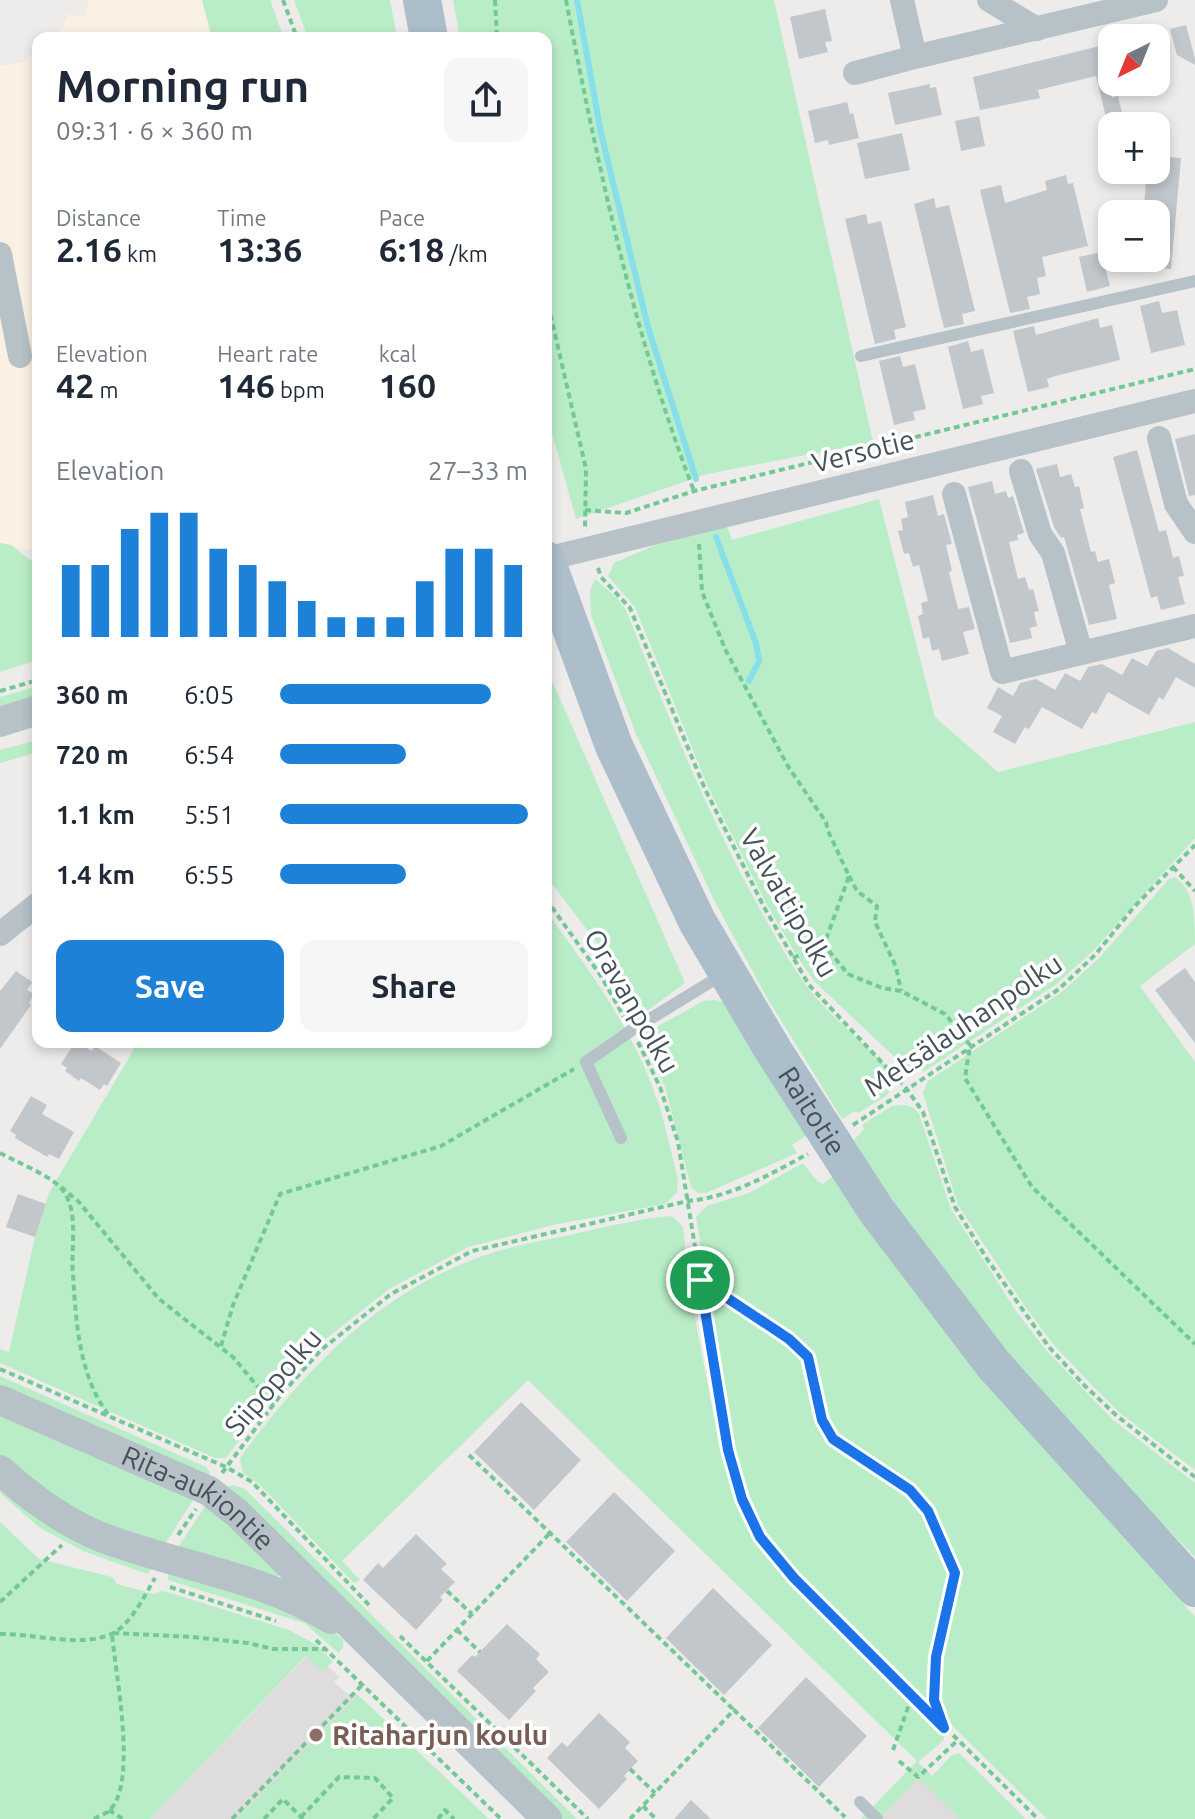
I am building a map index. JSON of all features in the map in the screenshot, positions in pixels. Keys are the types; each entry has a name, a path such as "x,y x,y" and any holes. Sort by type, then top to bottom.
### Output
{"main road":[{"path":"422,0 428,32"},
{"name":"Raitotie","path":"552,576 614,746 697,921 773,1050 876,1210 993,1364 1195,1588"}],"street":[{"path":"902,0 915,57"},
{"path":"989,0 1037,29"},
{"path":"855,73 1156,0"},
{"path":"0,254 20,356"},
{"name":"Versotie","path":"552,558 1195,401"},
{"path":"1159,438 1176,504 1195,532"},
{"path":"1021,471 1040,534 1053,553 1081,653"},
{"path":"954,494 1002,672 1195,626"},
{"path":"0,722 32,712"},
{"path":"0,934 32,909"},
{"name":"Rita-aukiontie","path":"0,1400 218,1479 238,1514 547,1819"},
{"name":"Rita-aukiontie","path":"0,1470 53,1512 166,1572 275,1592 313,1608 363,1639"}],"lane":[{"path":"861,356 1195,281"},
{"path":"621,1138 586,1062 727,972"},
{"path":"860,1802 877,1819"}],"path":[{"path":"283,0 295,32"},
{"path":"495,0 497,32"},
{"path":"566,0 616,234 645,346 672,434 694,491"},
{"name":"Valvattipolku","path":"552,321 586,469 584,527 601,577 630,608 705,789 737,857 793,958 809,985 906,1088 923,1112 955,1207 1049,1347 1117,1416 1195,1477"},
{"path":"585,510 626,513 694,491 1195,369"},
{"path":"698,534 702,592 726,651 789,768 826,822 857,891 877,906 875,922 896,967 901,991"},
{"path":"0,691 32,682"},
{"name":"Metsälauhanpolku","path":"847,1129 1059,989 1095,955 1134,907 1195,845"},
{"path":"1173,867 1195,891"},
{"path":"793,958 824,945 849,876"},
{"name":"Oravanpolku","path":"552,907 601,976 660,1087 678,1142 728,1450 742,1499 760,1537 794,1578 1038,1819"},
{"path":"824,945 848,974 882,988 901,991 945,1014 970,1045 965,1078 1032,1187 1195,1344"},
{"path":"221,1346 233,1305 280,1194 441,1146 586,1062"},
{"path":"688,1201 706,1200 748,1185 814,1151"},
{"path":"0,1153 60,1186 78,1201 159,1299 221,1346 273,1405"},
{"path":"60,1186 73,1216 72,1273 85,1373 95,1397 110,1416"},
{"name":"Siipopolku","path":"112,1633 125,1623 166,1572 178,1534 273,1405 321,1350 391,1294 472,1251 688,1201"},
{"path":"700,1280 789,1339 808,1357 822,1420 833,1439 910,1490 928,1511 955,1573 936,1657 934,1700 944,1728"},
{"path":"0,1369 110,1416 218,1479 252,1482 373,1609"},
{"path":"469,1455 845,1817"},
{"path":"427,1661 550,1533"},
{"path":"50,1538 72,1551"},
{"path":"0,1602 62,1545"},
{"path":"166,1572 284,1624"},
{"path":"447,1591 472,1614"},
{"path":"395,1630 588,1819"},
{"path":"457,1630 480,1652"},
{"path":"94,1819 109,1810 122,1780 123,1719 112,1633"},
{"path":"0,1634 61,1639 112,1633 192,1637 273,1649 325,1649"},
{"path":"307,1634 363,1684 501,1819"},
{"path":"232,1819 363,1684"},
{"path":"893,1750 912,1696"},
{"path":"630,1819 734,1710"},
{"path":"899,1761 918,1777 957,1741"},
{"path":"630,1769 655,1793"},
{"path":"264,1819 283,1799 302,1818 339,1777 375,1778 393,1798 373,1819"},
{"path":"643,1806 656,1819"},
{"path":"109,1810 123,1819"},
{"path":"438,1819 445,1810 454,1819"}],"shaded area":[{"path":"89,0 202,0 210,32 58,32 69,14 84,17"},
{"path":"32,55 32,550 0,543 0,66 24,62"},
{"name":"Ritaharjun koulu","path":"307,1656 322,1670 328,1666 339,1677 334,1682 346,1693 358,1695 489,1819 150,1819"},
{"path":"917,1761 976,1819 861,1819"}],"green space":[{"path":"202,0 270,0 282,32 210,32"},
{"path":"294,0 390,0 396,32 306,32"},
{"path":"453,0 774,0 873,442 707,474 576,519 552,433 552,32 459,32"},
{"path":"879,499 935,717 998,772 1195,722 1195,838 1092,952 1055,985 925,1071 905,1067 814,981 797,956 767,905 708,787 635,607 608,576 614,563 656,545 727,526 732,540"},
{"path":"0,543 11,545 32,561 32,662 0,672"},
{"path":"595,579 626,610 701,790 752,895 784,951 813,995 891,1071 895,1083 886,1096 858,1113 855,1111 842,1119 766,996 716,904 636,734 591,615 590,591"},
{"path":"552,681 685,983 640,1016 620,973 552,884"},
{"path":"32,688 32,699 0,708 0,697"},
{"path":"32,742 32,754 0,763 0,750"},
{"path":"1175,877 1190,898 1195,944 1140,986 1195,1062 1195,1470 1120,1413 1053,1344 1024,1305 958,1205 923,1093 928,1081 1062,992 1099,958 1169,879"},
{"path":"552,919 606,997 633,1043 654,1091 678,1181 677,1192 665,1204 553,1225 468,1247 389,1289 317,1346 275,1392 226,1458 215,1458 0,1363 0,1349 9,1352 35,1237 49,1193 135,1048 552,1048"},
{"path":"703,1001 723,1002 806,1136 792,1145 797,1153 706,1193 698,1193 691,1187 665,1087 641,1036"},
{"path":"906,1105 919,1114 951,1209 1016,1311 1046,1350 1113,1420 1195,1483 1195,1557 1056,1411 1011,1359 927,1253 889,1197 854,1140 864,1129 862,1125 892,1106"},
{"path":"803,1163 823,1184 834,1175 982,1374 1195,1617 1195,1819 1047,1819 798,1574 767,1534 747,1494 735,1445 696,1217 707,1206 749,1193"},
{"path":"672,1216 683,1227 689,1286 719,1444 737,1502 776,1567 944,1736 943,1741 918,1762 932,1776 952,1755 959,1753 1026,1819 960,1819 918,1778 879,1819 861,1819 917,1761 528,1380 342,1561 360,1580 354,1583 259,1484 243,1473 240,1458 290,1395 345,1339 407,1292 442,1273 502,1250"},
{"path":"0,1376 206,1467 210,1473 207,1481 0,1388"},
{"path":"0,1408 196,1495 162,1549 94,1524 0,1459"},
{"path":"0,1482 155,1564 147,1574 83,1551 40,1528 0,1493"},
{"path":"232,1485 245,1489 577,1819 559,1819 219,1490"},
{"path":"208,1502 282,1569 274,1583 175,1552"},
{"path":"0,1522 39,1559 112,1577 117,1584 154,1594 162,1591 174,1594 289,1630 317,1645 333,1662 322,1671 306,1656 150,1819 0,1819"},
{"path":"169,1567 318,1618 343,1640 343,1647 339,1653 304,1623 168,1580"},
{"path":"358,1695 489,1819 237,1819"}],"building":[{"path":"825,9 832,41 825,42 828,52 799,59 790,17"},
{"path":"1186,25 1195,65 1177,55 1170,29"},
{"path":"1098,46 1098,84 1096,76 1038,90 1040,98 980,110 973,77"},
{"path":"930,84 930,88 936,87 942,115 895,125 888,93"},
{"path":"1101,96 1118,96 1122,112 1105,112"},
{"path":"847,102 859,138 829,145 828,140 815,143 808,111"},
{"path":"979,116 985,146 961,151 955,121"},
{"path":"902,133 910,170 865,179 857,143"},
{"path":"1170,157 1181,158 1171,269 1170,200 1144,200 1146,184 1170,184"},
{"path":"1066,175 1068,184 1073,183 1088,246 1042,257 1046,276 1037,278 1040,294 1027,297 1030,309 1010,313 980,190 1001,185 1005,203 1047,190 1045,181"},
{"path":"934,198 936,208 949,205 975,311 962,314 964,324 944,328 914,204"},
{"path":"866,214 868,224 881,221 906,327 894,330 896,339 875,344 845,219"},
{"path":"1098,253 1098,272 1106,272 1110,286 1087,292 1079,257"},
{"path":"1159,301 1162,313 1177,310 1185,345 1151,353 1140,306"},
{"path":"1098,318 1100,328 1112,325 1120,360 1047,379 1049,387 1028,392 1013,331 1034,326 1036,335"},
{"path":"968,341 971,352 983,349 994,393 981,396 983,404 963,409 948,347"},
{"path":"900,356 903,367 915,364 926,409 913,412 915,420 894,425 879,361"},
{"path":"1195,434 1195,495 1189,496 1175,439"},
{"path":"1137,450 1159,532 1166,530 1173,558 1179,556 1184,576 1178,577 1185,604 1161,610 1157,596 1151,598 1113,457"},
{"path":"1057,464 1060,477 1071,474 1075,487 1079,486 1084,508 1080,509 1091,552 1095,551 1098,562 1109,559 1115,583 1109,585 1117,619 1089,625 1064,537 1061,538 1054,527 1036,469"},
{"path":"992,481 995,494 1006,491 1008,498 1013,496 1024,533 1017,535 1018,540 1009,542 1018,579 1025,577 1029,590 1033,589 1039,611 1034,612 1037,626 1030,628 1032,638 1010,643 968,487"},
{"path":"933,495 938,516 944,514 952,544 946,545 958,609 969,607 975,629 963,632 969,654 942,661 939,649 932,651 929,637 923,639 918,616 923,614 921,603 928,601 919,565 913,567 909,553 904,554 898,531 903,530 901,519 908,517 905,502"},
{"path":"1168,648 1195,664 1195,688 1176,677 1163,700 1159,697 1149,715 1108,692 1096,714 1092,712 1082,729 1042,707 1029,729 1025,727 1015,744 993,732 1002,716 987,708 998,687 1013,696 1020,683 1036,679 1055,690 1065,673 1080,681 1088,667 1102,664 1122,675 1132,658 1147,666 1156,651"},
{"path":"1185,968 1195,982 1195,1043 1155,990"},
{"path":"16,971 32,982 27,990 32,993 31,1005 0,1049 0,991"},
{"path":"71,1048 92,1051 98,1048 121,1063 107,1086 104,1084 100,1090 81,1078 79,1081 61,1064"},
{"path":"31,1096 47,1105 42,1114 74,1132 59,1159 49,1154 47,1157 15,1138 16,1135 10,1131"},
{"path":"18,1194 46,1204 35,1237 6,1227"},
{"path":"521,1402 581,1460 534,1510 474,1452"},
{"path":"614,1492 675,1551 627,1601 566,1542"},
{"path":"416,1534 447,1564 441,1569 455,1582 416,1630 363,1580 378,1563 383,1568"},
{"path":"713,1588 772,1645 724,1695 666,1638"},
{"path":"507,1624 540,1654 536,1659 549,1672 509,1720 457,1671"},
{"path":"806,1677 867,1736 819,1787 758,1728"},
{"path":"599,1713 630,1742 625,1748 638,1761 624,1776 627,1779 599,1809 547,1758 562,1742 567,1747"},
{"path":"691,1800 711,1819 674,1819"}],"waterway":[{"path":"577,0 601,133 648,327 696,479"},
{"path":"716,537 756,643 759,661 749,681"}],"place":[{"name":"Ritaharjun koulu","path":"316,1735"}],"route":[{"path":"700,1280 789,1339 808,1357 822,1420 833,1439 910,1490 928,1511 955,1573 936,1657 934,1700 944,1728 794,1578 760,1537 742,1499 728,1450 700,1280"}]}
